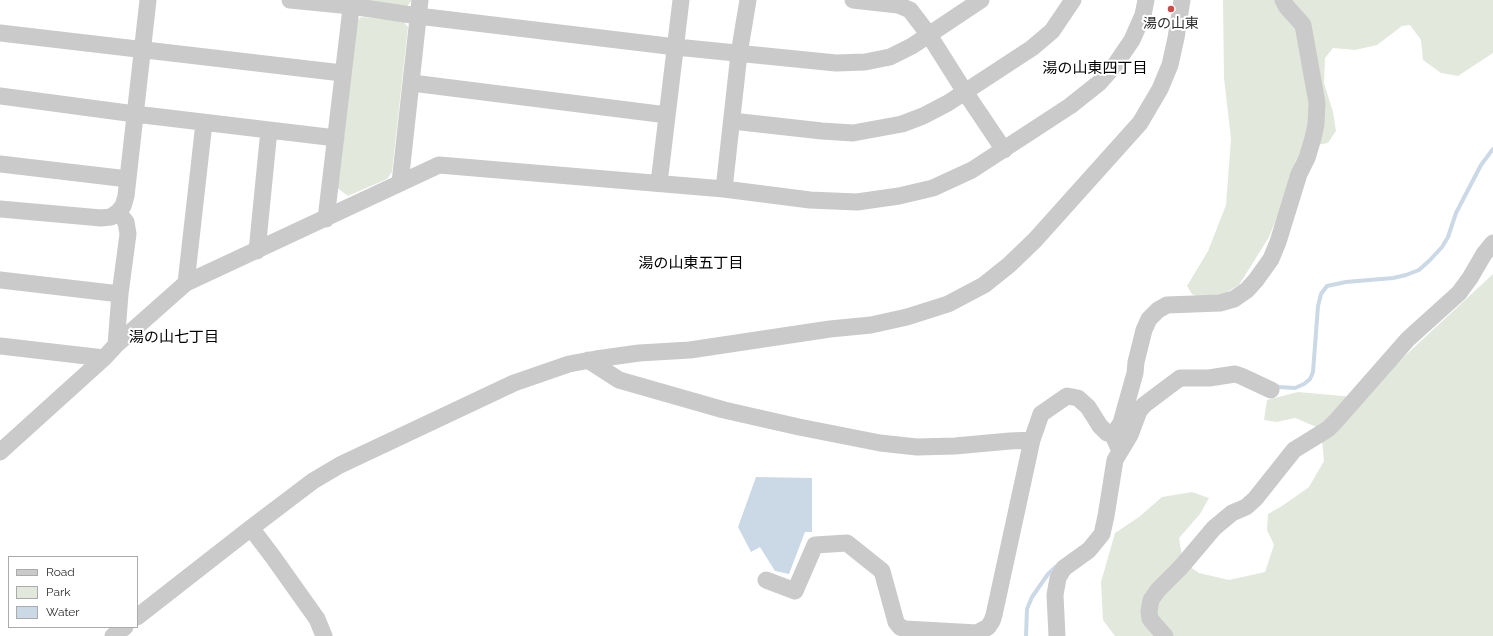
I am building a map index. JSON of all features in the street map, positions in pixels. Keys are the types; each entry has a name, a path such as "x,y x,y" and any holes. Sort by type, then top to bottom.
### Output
{"street":[{"path":"0,209 101,218 111,217 123,206 126,196 148,0"},
{"path":"290,0 419,8 676,47 836,63 865,62 890,57 912,46 981,0"},
{"path":"659,184 681,0"},
{"path":"724,189 739,54 748,0"},
{"path":"853,0 898,5 910,10 929,35 1004,150"},
{"path":"732,121 852,133 902,124 923,116 965,92 1032,48 1052,32 1073,0"},
{"path":"0,452 186,283 439,165 724,189 810,200 857,202 892,197 933,188 972,170 1004,150 1070,106 1099,83 1115,65 1132,40 1143,15 1146,0"},
{"path":"138,616 251,528 313,482 347,462 514,383 569,364 588,360 639,353 690,350 830,329 871,325 907,317 948,304 984,285 1009,265 1035,240 1140,123 1160,89 1170,65 1182,0"},
{"path":"1113,435 1121,423 1135,373 1136,362 1144,330 1149,319 1158,310 1167,305 1220,302 1234,299 1247,290 1256,280 1271,259 1278,242 1299,174 1307,158 1313,138 1316,124 1317,103 1302,25 1286,6 1283,0"},
{"path":"326,219 342,73 352,3"},
{"path":"400,183 412,84 419,8"},
{"path":"0,33 342,73"},
{"path":"412,84 667,115"},
{"path":"0,96 204,123 336,138"},
{"path":"186,283 204,123"},
{"path":"257,251 269,130"},
{"path":"0,164 128,178"},
{"path":"116,345 120,294 128,234 126,222 118,212"},
{"path":"1165,636 1150,619 1149,611 1151,600 1158,590 1181,567 1214,528 1232,513 1246,507 1255,500 1294,450 1328,429 1336,421 1408,339 1458,293 1470,278 1484,254 1493,243"},
{"path":"0,280 120,294"},
{"path":"0,346 104,358"},
{"path":"588,360 618,380 724,410 880,443 955,446 1010,440 1032,440"},
{"path":"1057,636 1055,595 1058,578 1064,568 1088,550 1102,534 1115,460 1130,435 1139,411 1144,405 1180,378 1208,378 1235,374 1270,390"},
{"path":"766,580 794,591 815,545 847,544 882,571 896,622 900,627 977,633 982,631 992,621 994,615 1032,440 1041,414 1067,396 1078,398 1088,407 1100,426 1107,433 1113,435 1120,451"},
{"path":"251,528 274,557 317,619 324,636"},
{"path":"114,636 124,628"}],"green space":[{"path":"359,0 412,0 406,8"},
{"path":"1223,0 1493,0 1493,53 1458,76 1441,73 1423,60 1421,40 1410,25 1402,26 1377,45 1355,50 1333,48 1325,58 1324,83 1333,112 1336,131 1328,143 1311,146 1296,160 1283,202 1269,237 1239,285 1219,297 1205,300 1192,294 1187,286 1208,251 1226,205 1231,139 1224,78"},
{"path":"361,17 403,21 408,27 392,172 387,179 348,196 336,187 354,24"},
{"path":"1493,274 1493,636 1115,636 1103,620 1101,582 1115,533 1139,517 1162,497 1192,492 1209,498 1200,514 1179,538 1183,562 1199,573 1229,580 1265,572 1274,545 1267,530 1268,514 1309,487 1324,461 1321,429 1295,418 1277,422 1264,420 1267,400 1298,392 1354,397 1365,393"}],"water":[{"path":"756,477 812,478 812,532 805,532 789,574 775,571 760,547 751,552 738,527"}],"waterway":[{"path":"1275,385 1279,387 1295,388 1304,384 1310,379 1313,372 1318,306 1321,294 1327,286 1346,282 1393,278 1406,275 1419,270 1430,260 1442,247 1448,237 1456,213 1481,165 1493,149"},
{"path":"1026,636 1027,609 1032,597 1048,574 1060,563"}],"place":[{"name":"湯の山東","path":"1171,9"}],"district":[{"name":"湯の山東四丁目","path":"1095,68"},
{"name":"湯の山東五丁目","path":"691,263"},
{"name":"湯の山七丁目","path":"174,337"}]}
